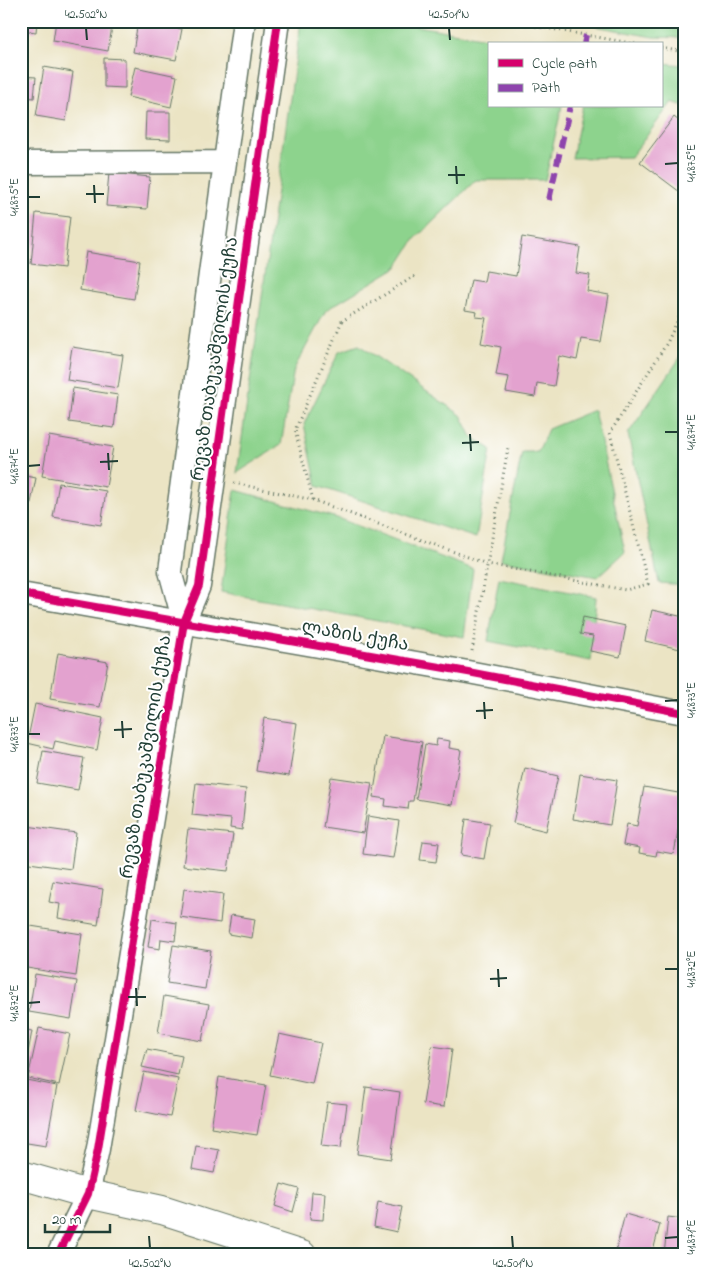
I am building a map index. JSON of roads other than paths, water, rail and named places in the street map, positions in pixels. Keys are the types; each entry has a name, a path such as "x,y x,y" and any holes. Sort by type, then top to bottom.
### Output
{"main road":[{"path":"21,1175 88,1194 162,1210 302,1255"}],"street":[{"name":"რევაზ თაბუკაშვილის ქუჩა","path":"184,622 170,571 244,21"},
{"name":"რევაზ თაბუკაშვილის ქუჩა","path":"58,1255 88,1194 98,1149 184,622 199,586 278,21"},
{"path":"21,163 224,162"},
{"name":"ლაზის ქუჩა","path":"21,594 468,672 684,713"}]}
